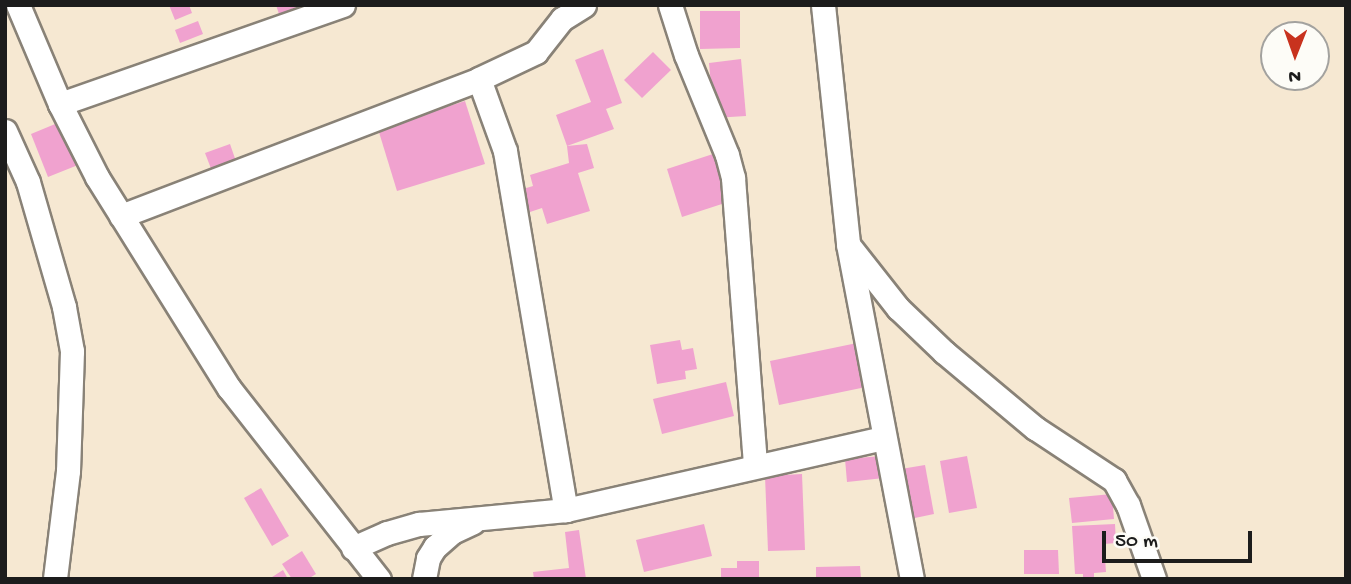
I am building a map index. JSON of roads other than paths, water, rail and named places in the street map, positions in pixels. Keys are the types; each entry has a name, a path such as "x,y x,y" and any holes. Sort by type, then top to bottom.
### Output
{"street":[{"path":"18,5 60,104 97,177 229,388 379,579"},
{"path":"60,104 344,5"},
{"path":"121,216 479,79 536,52 562,19 584,5"},
{"path":"670,5 686,55 727,155 733,178 755,466"},
{"path":"823,5 848,244 912,579"},
{"path":"479,79 505,151 566,510"},
{"path":"5,131 33,195 64,307 72,351 67,482 55,579"},
{"path":"848,244 898,308 944,352 1035,428 1114,480 1128,505 1154,579"},
{"path":"353,548 387,533 419,524 566,510 883,438"},
{"path":"424,579 428,558 435,547 452,532 479,519"}]}
